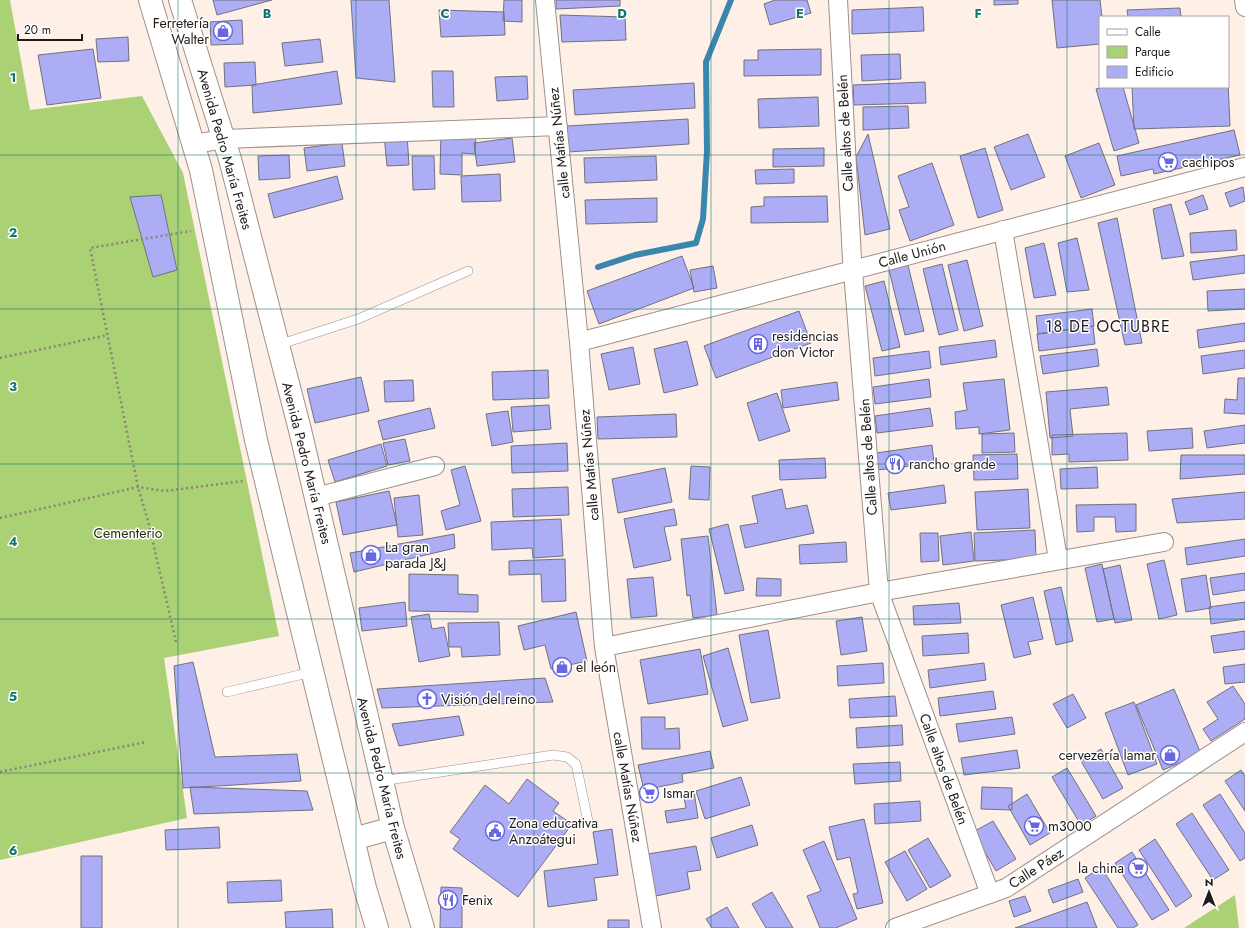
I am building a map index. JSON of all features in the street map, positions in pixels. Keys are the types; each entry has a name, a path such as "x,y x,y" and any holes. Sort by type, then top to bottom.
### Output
{"street":[{"name":"Avenida Pedro María Freites","path":"150,0 201,170 265,478 365,888 377,928"},
{"name":"Avenida Pedro María Freites","path":"180,0 225,140 316,497 393,828 423,928"},
{"name":"calle Matías Núñez","path":"545,0 579,342 604,647 652,928"},
{"name":"Calle altos de Belén","path":"838,0 853,269 879,592 990,894"},
{"path":"1244,0 1245,6"},
{"path":"193,144 225,140 558,126"},
{"name":"Calle Unión","path":"579,342 1245,167"},
{"path":"1003,230 1058,559"},
{"path":"316,497 435,466"},
{"path":"604,647 879,592 1058,559 1164,542"},
{"name":"Calle Páez","path":"894,928 1006,888 1245,732"},
{"path":"353,839 393,828"}],"lane":[{"path":"278,345 358,318 468,271"},
{"path":"226,692 312,672"},
{"path":"382,782 553,755 567,756 576,764 588,821"}],"path":[{"path":"176,642 138,486 90,248 213,227"},
{"path":"0,358 108,335"},
{"path":"0,518 138,486 165,491 265,478"},
{"path":"0,772 146,742"}],"green space":[{"name":"Cementerio","path":"0,0 10,0 30,110 142,96 183,173 279,636 164,658 187,818 0,860"},
{"path":"1235,895 1239,928 1184,928"}],"building":[{"path":"213,0 272,0 217,15"},
{"path":"351,0 389,0 395,82 356,78"},
{"path":"504,0 522,0 522,22 503,21"},
{"path":"556,0 620,0 620,6 556,9"},
{"path":"775,0 807,0 811,13 770,25 764,4"},
{"path":"994,0 1018,0 1018,4 994,5"},
{"path":"1052,0 1100,0 1102,16 1099,16 1099,44 1057,48"},
{"path":"923,7 924,31 852,34 852,10"},
{"path":"1180,8 1181,16 1128,16 1127,10"},
{"path":"439,10 504,12 505,35 441,37"},
{"path":"560,15 625,17 626,40 562,42"},
{"path":"242,20 243,44 211,45 210,22"},
{"path":"128,37 129,61 98,62 96,39"},
{"path":"320,39 323,62 285,66 282,43"},
{"path":"93,49 101,98 47,105 38,55"},
{"path":"821,49 821,75 744,76 744,60 758,60 758,50"},
{"path":"900,54 901,79 862,81 861,55"},
{"path":"255,62 256,85 225,87 224,63"},
{"path":"337,71 342,104 253,113 252,85"},
{"path":"432,71 453,71 454,107 433,107"},
{"path":"527,76 528,99 497,101 495,77"},
{"path":"925,82 926,103 854,105 853,85"},
{"path":"694,83 695,108 575,115 573,90"},
{"path":"1123,88 1139,143 1114,151 1096,89"},
{"path":"1132,88 1228,88 1230,126 1134,129"},
{"path":"818,97 819,126 759,128 758,99"},
{"path":"908,106 909,128 863,130 863,107"},
{"path":"688,119 689,144 568,152 567,126"},
{"path":"1234,130 1240,155 1154,174 1153,169 1121,176 1117,156"},
{"path":"441,132 476,133 475,154 462,153 462,175 440,174"},
{"path":"407,134 409,165 387,166 384,135"},
{"path":"868,134 890,229 865,235 856,157"},
{"path":"1028,134 1045,177 1011,190 994,147"},
{"path":"512,138 515,162 477,166 474,143"},
{"path":"342,143 345,166 307,171 304,148"},
{"path":"1099,143 1115,185 1081,198 1065,156"},
{"path":"824,148 824,166 773,167 773,149"},
{"path":"985,148 1003,210 978,218 960,156"},
{"path":"289,155 290,178 259,180 258,156"},
{"path":"412,156 434,156 435,189 413,190"},
{"path":"656,156 657,180 585,183 584,158"},
{"path":"932,163 954,225 910,241 899,210 909,207 898,176"},
{"path":"794,169 794,183 756,184 755,170"},
{"path":"500,174 501,201 462,202 461,176"},
{"path":"337,176 343,199 274,218 268,194"},
{"path":"1243,187 1245,201 1230,207 1225,193"},
{"path":"161,195 177,270 153,277 130,197"},
{"path":"1203,195 1208,209 1190,215 1185,202"},
{"path":"827,196 828,222 751,223 751,207 764,206 764,197"},
{"path":"657,198 657,222 586,224 585,200"},
{"path":"1171,204 1184,256 1162,259 1153,209"},
{"path":"1117,218 1142,343 1125,345 1098,223"},
{"path":"1236,230 1237,250 1191,253 1190,233"},
{"path":"1077,238 1089,290 1067,292 1058,243"},
{"path":"1044,243 1056,295 1034,298 1025,248"},
{"path":"1245,255 1245,273 1193,280 1190,262"},
{"path":"682,256 694,288 599,324 587,291"},
{"path":"967,260 983,326 964,331 948,265"},
{"path":"942,264 958,330 939,335 923,269"},
{"path":"908,265 924,331 905,335 889,270"},
{"path":"713,266 717,288 694,292 690,270"},
{"path":"884,281 900,347 882,351 865,286"},
{"path":"1245,289 1245,309 1208,311 1207,291"},
{"path":"1092,309 1094,326 1038,334 1036,316"},
{"name":"residencias don Victor","path":"799,311 811,343 716,378 704,346"},
{"path":"1245,323 1245,341 1199,348 1197,330"},
{"path":"1093,326 1095,344 1039,351 1037,334"},
{"path":"995,340 997,357 941,365 939,347"},
{"path":"687,341 698,385 664,393 654,349"},
{"path":"633,347 640,384 609,390 601,354"},
{"path":"1097,349 1099,366 1043,374 1040,356"},
{"path":"1245,350 1245,368 1203,374 1201,356"},
{"path":"929,351 931,368 875,376 873,358"},
{"path":"548,370 549,398 493,400 492,372"},
{"path":"361,377 369,411 315,423 307,389"},
{"path":"1238,378 1245,378 1245,414 1224,413 1225,399 1237,400"},
{"path":"929,379 931,397 875,404 873,387"},
{"path":"1004,379 1010,430 979,434 979,427 956,429 955,412 967,410 963,383"},
{"path":"413,380 414,401 385,402 384,381"},
{"path":"837,382 839,400 783,408 781,390"},
{"path":"1107,387 1109,405 1070,409 1073,436 1050,438 1046,392"},
{"path":"777,393 790,431 759,441 747,403"},
{"path":"549,405 551,429 513,432 511,407"},
{"path":"430,408 435,428 383,440 378,421"},
{"path":"930,408 933,426 877,433 875,416"},
{"path":"508,411 513,442 492,446 486,414"},
{"path":"676,414 677,437 598,439 597,417"},
{"path":"1245,425 1245,443 1207,448 1204,431"},
{"path":"1192,428 1193,448 1149,451 1147,431"},
{"path":"1014,433 1015,452 982,453 982,434"},
{"path":"1127,433 1128,460 1069,462 1069,454 1052,455 1052,435"},
{"path":"405,439 410,461 388,465 383,443"},
{"path":"567,443 568,471 512,473 511,446"},
{"path":"381,444 387,466 335,482 328,460"},
{"path":"932,445 934,463 878,470 876,453"},
{"path":"1017,454 1018,479 974,480 973,455"},
{"path":"1181,455 1245,455 1245,474 1180,479"},
{"path":"825,458 826,478 780,480 779,460"},
{"path":"465,466 481,521 446,530 441,511 460,505 451,470"},
{"path":"691,466 710,467 709,500 689,499"},
{"path":"1097,467 1098,488 1061,489 1060,469"},
{"path":"665,468 672,502 618,513 612,479"},
{"path":"944,485 946,503 891,510 888,493"},
{"path":"568,487 569,515 513,517 512,489"},
{"path":"782,489 786,509 807,505 814,533 745,548 740,526 758,523 752,496"},
{"path":"1028,489 1030,528 977,530 975,492"},
{"path":"389,491 397,525 343,535 336,502"},
{"path":"1245,492 1245,519 1177,523 1172,499"},
{"path":"419,495 423,535 398,537 394,498"},
{"path":"1136,504 1136,531 1116,532 1115,517 1094,517 1094,531 1077,532 1076,505"},
{"path":"674,509 677,525 664,527 671,560 634,568 624,519"},
{"path":"561,519 563,556 533,558 532,548 492,550 491,522"},
{"path":"728,524 744,590 725,594 709,529"},
{"path":"1035,530 1036,559 975,561 974,533"},
{"path":"971,532 974,561 943,565 940,536"},
{"path":"920,533 938,533 939,561 921,562"},
{"path":"454,534 455,548 354,572 350,553"},
{"path":"708,536 717,615 693,618 690,595 687,596 681,539"},
{"path":"1245,539 1245,556 1187,565 1185,548"},
{"path":"846,542 847,562 800,564 799,545"},
{"path":"565,559 566,601 542,602 541,574 509,575 509,561"},
{"path":"1164,560 1177,615 1159,619 1147,564"},
{"path":"1102,564 1114,619 1097,622 1085,568"},
{"path":"1120,565 1132,620 1115,623 1103,569"},
{"path":"1245,573 1245,590 1213,595 1210,578"},
{"path":"409,574 458,575 458,594 478,595 478,612 409,611"},
{"path":"1206,575 1211,608 1186,612 1181,579"},
{"path":"653,577 657,616 631,618 627,579"},
{"path":"757,578 781,579 781,596 756,596"},
{"path":"1061,587 1073,641 1056,645 1044,591"},
{"path":"1033,597 1043,639 1028,642 1031,654 1014,658 1001,605"},
{"path":"405,602 407,626 362,631 359,608"},
{"path":"1245,602 1245,619 1211,624 1209,607"},
{"path":"959,603 961,623 914,625 913,606"},
{"path":"576,612 587,661 551,669 545,645 524,650 518,626"},
{"path":"429,614 432,629 444,627 450,656 419,662 411,617"},
{"path":"862,617 867,651 841,655 836,621"},
{"path":"499,622 500,655 462,657 461,647 449,647 448,623"},
{"path":"768,630 780,698 751,703 739,635"},
{"path":"1245,631 1245,649 1214,653 1211,636"},
{"path":"968,633 969,653 923,656 922,636"},
{"path":"728,648 748,720 723,727 703,656"},
{"path":"700,649 708,694 648,704 640,660"},
{"path":"193,662 215,757 297,754 301,781 183,788 174,666"},
{"path":"883,663 884,683 838,686 837,666"},
{"path":"984,663 986,680 930,688 928,670"},
{"path":"1245,664 1245,682 1225,684 1223,667"},
{"path":"545,678 553,702 382,708 377,689"},
{"path":"1233,686 1245,704 1245,719 1211,741 1203,729 1218,719 1207,702"},
{"path":"1174,689 1201,754 1163,770 1136,705"},
{"path":"993,691 996,709 940,716 938,698"},
{"path":"1073,694 1086,718 1067,728 1053,704"},
{"path":"895,696 897,716 850,718 849,699"},
{"path":"1134,702 1157,764 1128,775 1105,713"},
{"path":"459,716 464,735 399,746 392,724"},
{"path":"641,717 665,717 665,729 679,728 680,749 642,749"},
{"path":"1012,717 1015,734 959,742 956,724"},
{"path":"902,725 903,745 857,748 856,728"},
{"path":"1101,749 1123,788 1103,799 1081,761"},
{"path":"1017,750 1020,768 964,775 961,758"},
{"path":"710,751 714,768 682,774 683,782 644,790 638,765"},
{"path":"900,762 901,781 855,784 853,764"},
{"path":"1067,768 1096,816 1081,825 1052,777"},
{"path":"1241,770 1245,776 1245,811 1225,781"},
{"path":"741,777 750,805 705,819 696,791"},
{"path":"527,779 559,803 553,811 572,824 518,897 453,849 460,839 450,832 485,785 509,804"},
{"path":"190,787 307,791 313,810 194,814"},
{"path":"982,787 1012,788 1012,810 981,809"},
{"path":"694,791 698,818 667,823 665,811 686,808 683,793"},
{"path":"1027,794 1050,833 1030,845 1008,806"},
{"path":"1220,794 1245,833 1245,858 1240,861 1203,805"},
{"path":"920,801 921,821 875,824 874,804"},
{"path":"1192,813 1229,870 1213,880 1176,824"},
{"path":"864,819 883,903 857,909 853,894 858,893 850,857 837,860 829,827"},
{"path":"993,821 1016,859 996,871 973,832"},
{"path":"752,825 758,845 717,858 711,838"},
{"path":"219,827 220,848 166,850 165,830"},
{"path":"612,829 618,875 594,878 597,900 548,907 544,871 598,864 593,832"},
{"path":"928,838 951,876 930,888 908,850"},
{"path":"1155,839 1192,896 1176,907 1139,850"},
{"path":"824,841 857,919 836,928 820,928 807,896 821,891 803,850"},
{"path":"696,846 701,870 687,872 690,889 656,896 648,854"},
{"path":"905,851 927,889 907,901 885,862"},
{"path":"1132,852 1169,910 1152,920 1115,863"},
{"path":"81,856 102,856 102,928 81,928"},
{"path":"1101,867 1138,925 1133,928 1118,928 1085,878"},
{"path":"1078,879 1083,892 1053,903 1048,890"},
{"path":"281,880 282,901 228,903 227,882"},
{"path":"441,887 462,888 462,928 440,928"},
{"path":"772,892 793,928 766,928 752,904"},
{"path":"1025,896 1031,911 1014,917 1009,901"},
{"path":"1087,902 1097,928 1015,928"},
{"path":"727,907 739,928 712,928 706,919"},
{"path":"332,909 333,928 286,928 285,912"},
{"path":"608,920 629,920 629,928 608,928"}],"waterway":[{"path":"598,267 635,255 696,243 703,219 707,151 706,62 731,0"}],"place":[{"name":"Ferretería Walter","path":"223,31"},
{"name":"cachipos","path":"1168,162"},
{"name":"residencias don Victor","path":"758,344"},
{"name":"rancho grande","path":"895,464"},
{"name":"La gran parada J&J","path":"371,555"},
{"name":"el león","path":"562,667"},
{"name":"Visión del reino","path":"427,699"},
{"name":"cervezería lamar","path":"1170,755"},
{"name":"Ismar","path":"649,793"},
{"name":"m3000","path":"1034,826"},
{"name":"Zona educativa Anzoátegui","path":"495,831"},
{"name":"la china","path":"1138,868"},
{"name":"Fenix","path":"448,900"}],"district":[{"name":"18 DE OCTUBRE","path":"1108,326"}]}
